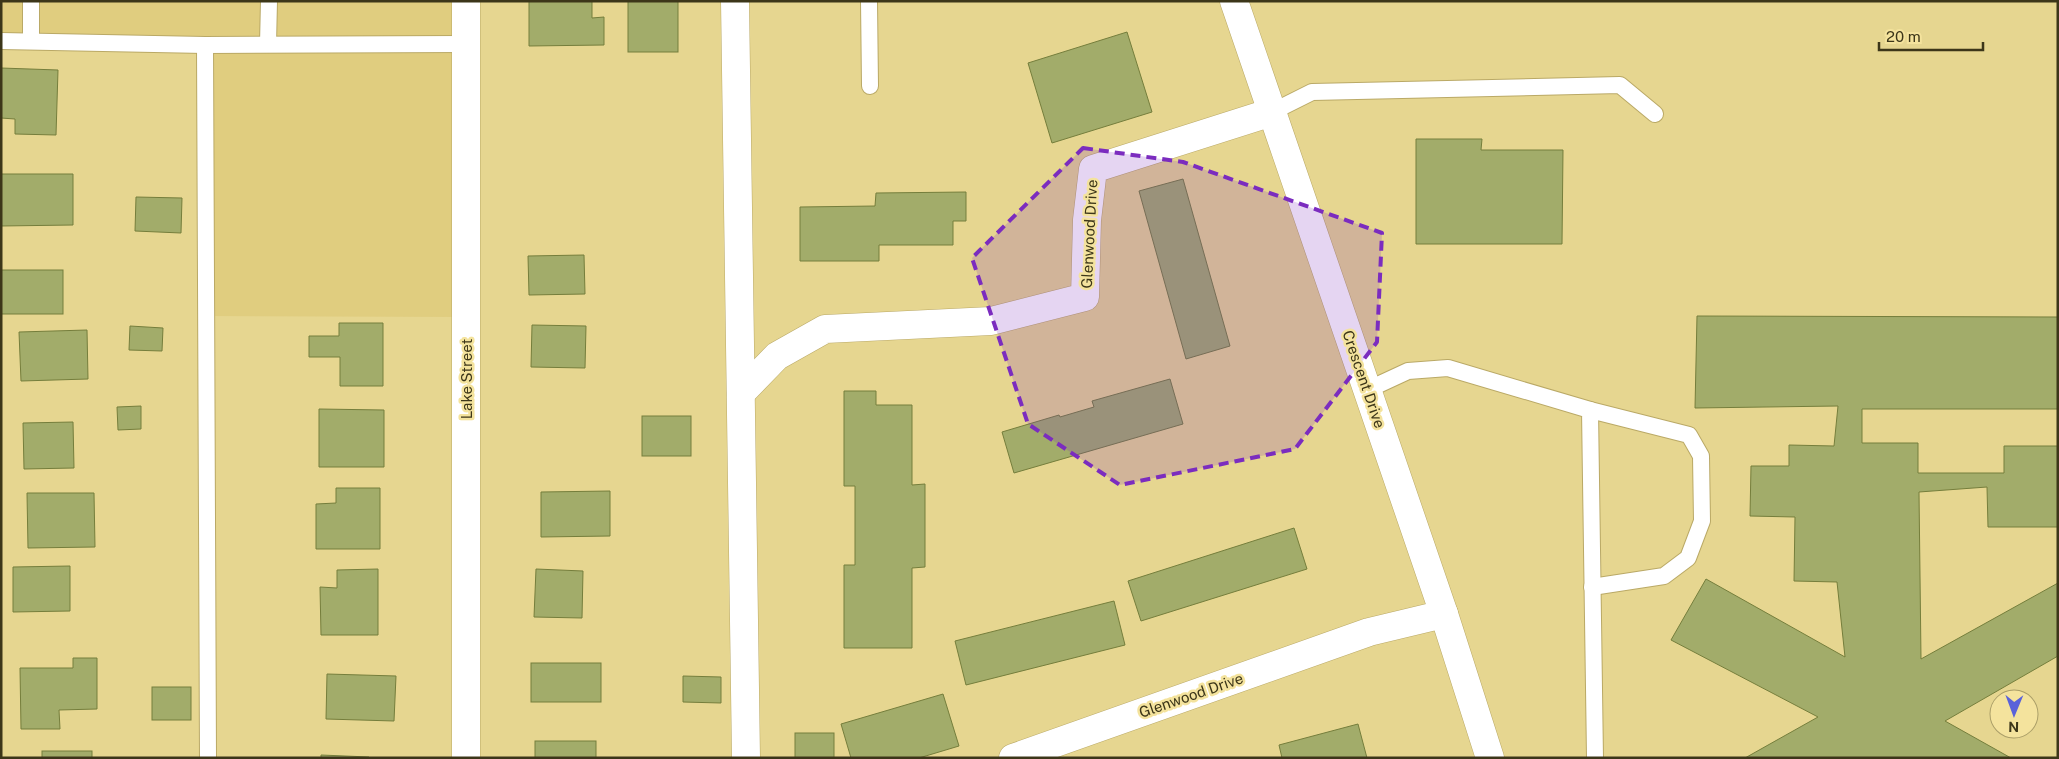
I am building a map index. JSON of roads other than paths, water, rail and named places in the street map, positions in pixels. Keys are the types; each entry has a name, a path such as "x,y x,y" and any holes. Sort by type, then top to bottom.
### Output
{"street":[{"name":"Lake Street","path":"466,1 466,758"},
{"path":"735,1 746,758"},
{"name":"Crescent Drive","path":"1234,1 1444,614 1490,758"},
{"name":"Glenwood Drive","path":"741,392 777,356 825,329 992,321 1085,297 1086,220 1093,169 1272,112"},
{"name":"Glenwood Drive","path":"1013,758 1370,632 1444,614"}],"lane":[{"path":"31,1 31,42"},
{"path":"268,1 268,44"},
{"path":"869,1 870,86"},
{"path":"1,41 205,45 465,44"},
{"path":"205,45 208,758"},
{"path":"1272,112 1312,92 1620,85 1655,114"},
{"path":"1368,390 1408,371 1448,368 1590,410 1689,435 1701,456 1702,522 1688,558 1664,576 1592,587"},
{"path":"1590,410 1595,758"}]}
